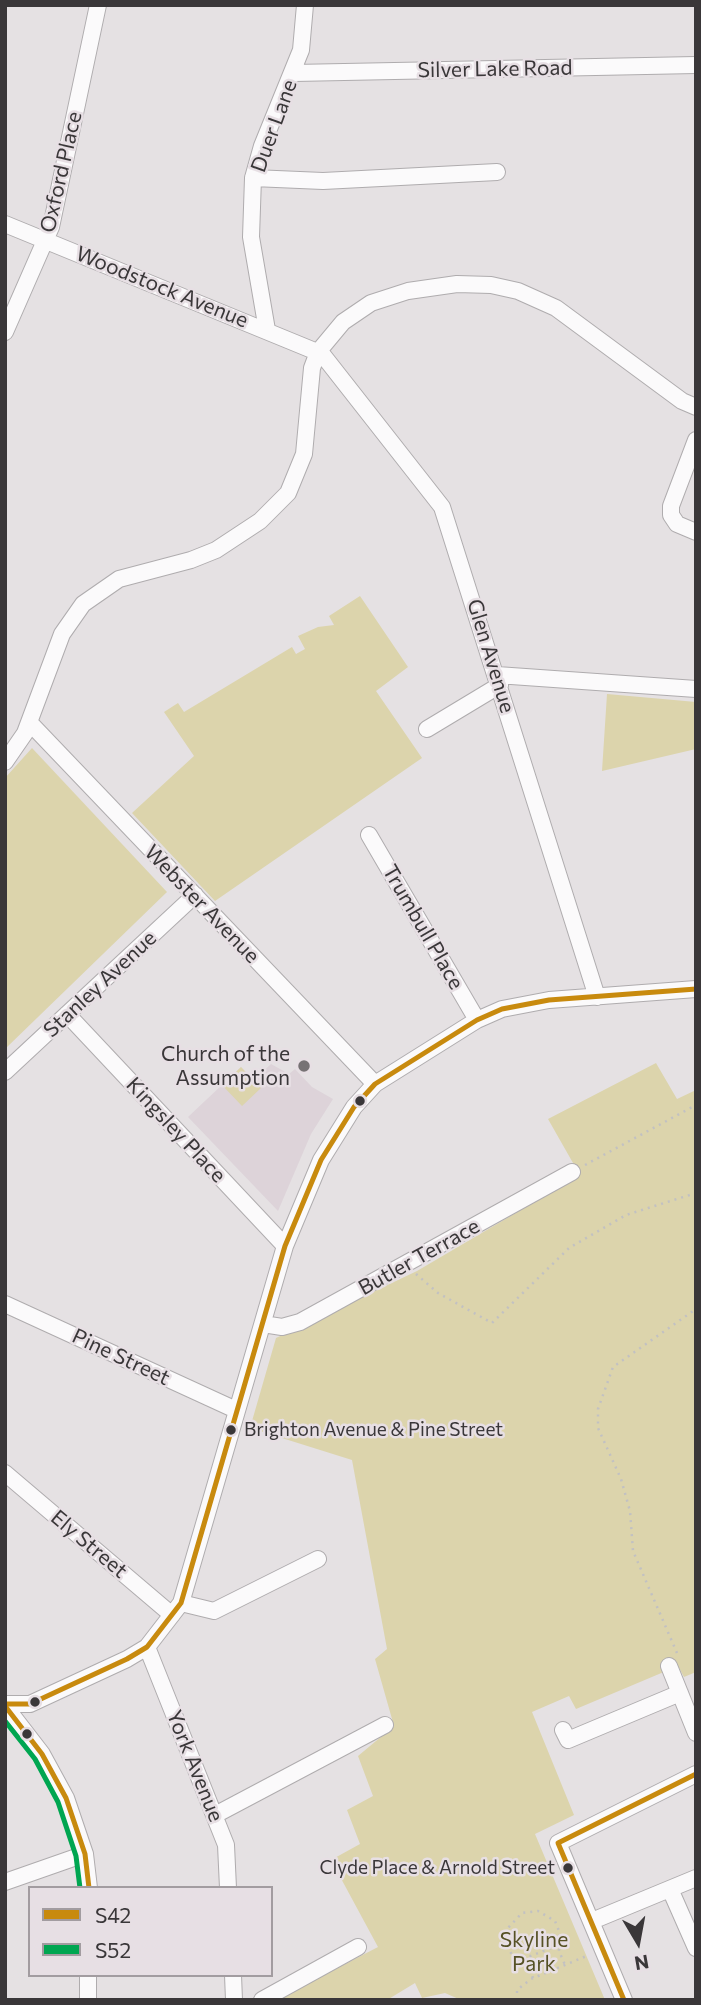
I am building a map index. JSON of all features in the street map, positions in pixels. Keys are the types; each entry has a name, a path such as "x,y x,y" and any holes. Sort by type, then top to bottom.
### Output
{"street":[{"name":"Oxford Place","path":"5,332 46,240 98,5"},
{"name":"Duer Lane","path":"267,330 251,237 253,178 262,146 294,73 301,50 305,5"},
{"name":"Silver Lake Road","path":"294,73 696,65"},
{"path":"253,178 323,181 497,172"},
{"name":"Woodstock Avenue","path":"5,224 318,352"},
{"path":"5,762 20,743 30,723 59,640 77,611 90,597 119,579 191,560 216,550 260,521 288,493 304,454 312,368 318,352 343,322 379,300 445,285 500,286 527,294 556,308 682,401 696,407"},
{"name":"Glen Avenue","path":"318,352 331,363 442,507 597,997"},
{"path":"696,440 671,506 671,515 677,524 696,532"},
{"path":"427,729 498,680 696,689"},
{"name":"Webster Avenue","path":"30,723 375,1084"},
{"name":"Trumbull Place","path":"369,835 477,1020"},
{"name":"Stanley Avenue","path":"5,1072 195,895"},
{"path":"5,1705 30,1704 147,1647 176,1609 285,1246 321,1160 347,1117 375,1084 477,1020 502,1009 549,1000 696,989"},
{"name":"Kingsley Place","path":"66,1014 285,1246"},
{"name":"Butler Terrace","path":"263,1324 282,1326 300,1322 572,1172"},
{"name":"Pine Street","path":"5,1304 236,1410"},
{"name":"Ely Street","path":"5,1473 176,1609"},
{"path":"176,1609 214,1611 318,1559"},
{"name":"York Avenue","path":"147,1647 226,1845 228,1886"},
{"path":"675,1664 680,1693 696,1733"},
{"path":"563,1730 568,1740 680,1693"},
{"path":"5,1705 48,1764 66,1798 85,1854 89,1886"},
{"path":"215,1815 385,1725"},
{"path":"624,2000 558,1843 696,1774"},
{"path":"5,1882 85,1854"},
{"path":"592,1921 696,1878"},
{"path":"670,1889 696,1948"},
{"path":"262,2000 358,1947"},
{"path":"88,1977 88,2000"},
{"path":"233,1977 234,2000"}],"path":[{"path":"572,1172 696,1105"},
{"path":"407,1264 438,1293 492,1323 569,1248 626,1215 696,1193"},
{"path":"675,1664 633,1551 630,1511 621,1479 598,1428 598,1409 613,1367 696,1309"},
{"path":"533,1978 527,1962 510,1952 506,1939 511,1922 522,1913 538,1911 551,1917 557,1926 565,1965"},
{"path":"523,1959 559,1945"},
{"path":"517,2000 520,1986 590,1954"}],"shaded area":[{"path":"271,1064 289,1074 295,1069 312,1087 333,1099 311,1134 278,1211 188,1117 241,1067 254,1080"}],"green space":[{"path":"360,596 408,667 376,691 422,758 215,901 132,813 194,756 164,712 178,703 184,712 292,647 296,654 305,649 298,636 318,627 334,625 329,616"},
{"path":"607,694 696,702 696,749 602,771"},
{"path":"32,748 167,892 5,1049 5,778"},
{"name":"Skyline Park","path":"656,1063 677,1099 696,1090 696,1672 684,1677 678,1666 576,1709 569,1696 532,1712 574,1815 535,1834 605,2000 461,2000 445,1993 422,1998 415,1983 387,2000 276,2000 378,1947 331,1860 360,1844 347,1810 373,1796 358,1756 394,1726 375,1659 387,1649 352,1460 250,1428 276,1338 417,1271 577,1177 577,1170 548,1119"},
{"path":"241,1067 261,1088 242,1106 222,1085"}],"transit line":[{"name":"S42","path":"5,1704 30,1704 127,1659 147,1647 181,1603 285,1246 321,1160 354,1107 375,1084 477,1020 502,1009 549,1000 696,989"},
{"name":"S42","path":"5,1706 42,1754 66,1798 85,1854 89,1886"},
{"name":"S52","path":"5,1721 35,1759 58,1802 76,1856 80,1886"},
{"name":"S42","path":"624,2000 558,1843 696,1774"}],"place":[{"name":"Church of the Assumption","path":"304,1066"},
{"name":"Brighton Avenue & Pine Street","path":"231,1430"},
{"name":"Clyde Place & Arnold Street","path":"568,1868"}]}
